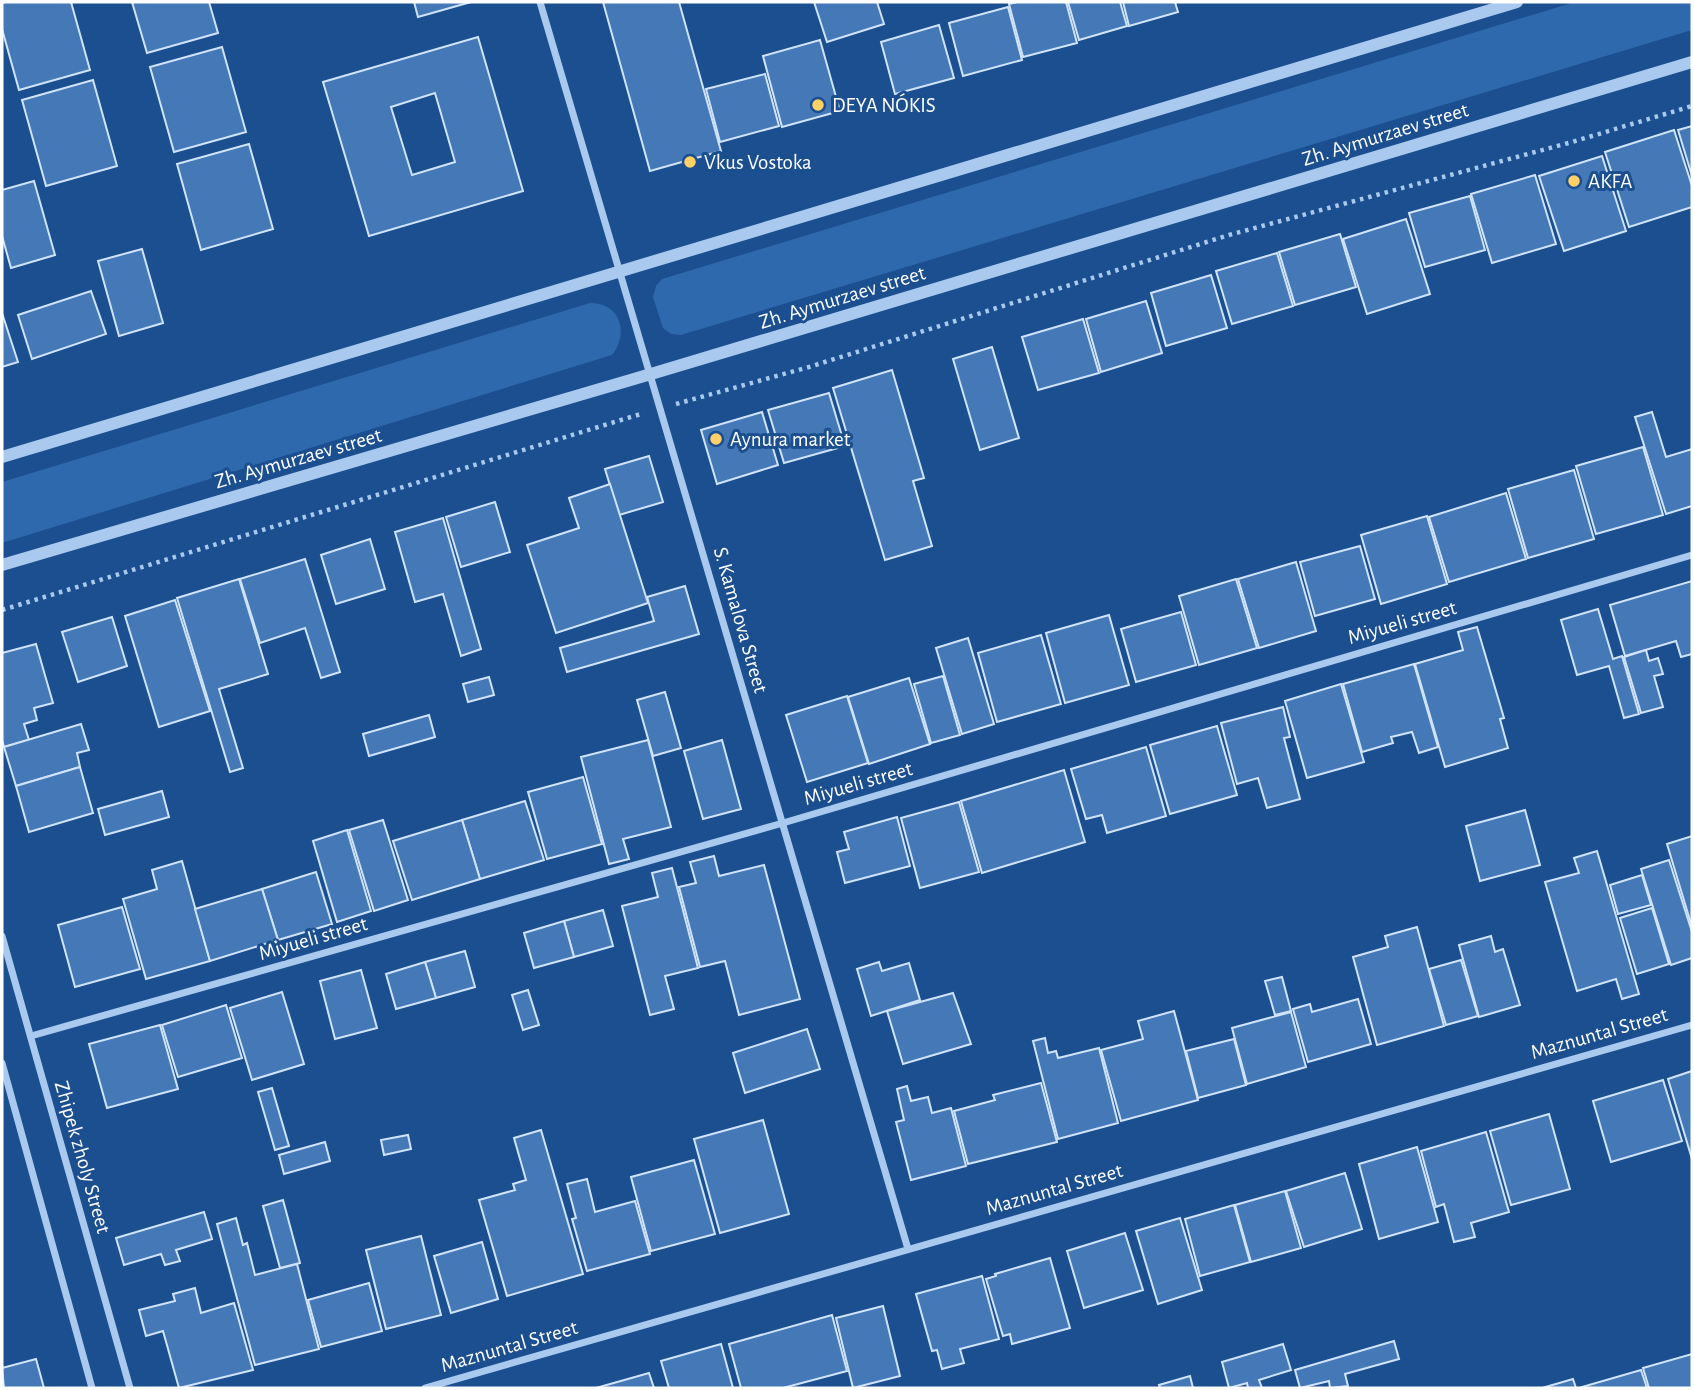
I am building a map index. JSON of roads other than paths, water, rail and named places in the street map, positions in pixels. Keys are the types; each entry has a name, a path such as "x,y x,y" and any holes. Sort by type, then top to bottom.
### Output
{"street":[{"name":"S. Kamalova Street","path":"540,2 908,1249"},
{"path":"2,457 1517,2"},
{"name":"Zh. Aymurzaev street","path":"2,565 1692,62"},
{"name":"Miyueli street","path":"31,1036 783,824 1692,555"},
{"name":"Zhipek zholy Street","path":"2,936 131,1388"},
{"name":"Maznuntal Street","path":"425,1388 1692,1025"},
{"path":"2,1063 92,1388"}],"place":[{"name":"DEYA NÓKIS","path":"818,105"},
{"name":"Vkus Vostoka","path":"690,162"},
{"name":"AKFA","path":"1574,181"},
{"name":"Aynura market","path":"716,439"}]}
